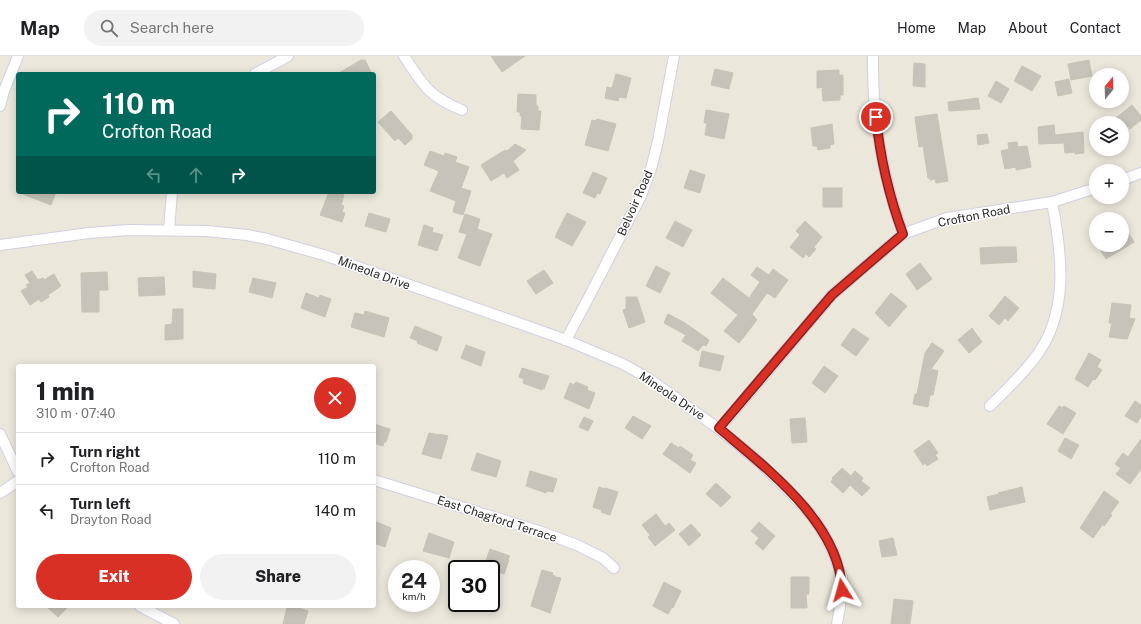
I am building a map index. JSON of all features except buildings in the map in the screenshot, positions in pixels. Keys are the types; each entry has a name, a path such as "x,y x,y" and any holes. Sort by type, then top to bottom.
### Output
{"street":[{"path":"0,106 4,91 18,56"},
{"path":"259,72 288,56"},
{"path":"404,56 428,91 447,104 462,110"},
{"name":"Belvoir Road","path":"566,340 641,196 651,169 658,141 674,56"},
{"path":"873,56 872,74 878,131 893,206 903,234"},
{"path":"1129,177 1141,173"},
{"name":"Crofton Road","path":"719,428 832,295 903,234 947,218 1052,202 1089,190"},
{"path":"169,230 172,194"},
{"path":"990,406 1035,358 1047,339 1055,321 1059,305 1061,281 1060,257 1052,202"},
{"name":"Mineola Drive","path":"0,245 89,233 128,230 207,231 247,235 324,255 566,340 623,364 648,378 719,428 759,462 813,517 825,536 835,557 842,578 837,624"},
{"path":"0,434 16,468"},
{"name":"East Chagford Terrace","path":"376,481 542,532 577,545 603,558 614,568"},
{"path":"0,493 16,482"},
{"path":"144,608 174,624"}],"route":[{"path":"842,590 842,578 835,557 825,536 813,517 759,462 719,428 832,295 903,234 887,183 876,117"}]}
